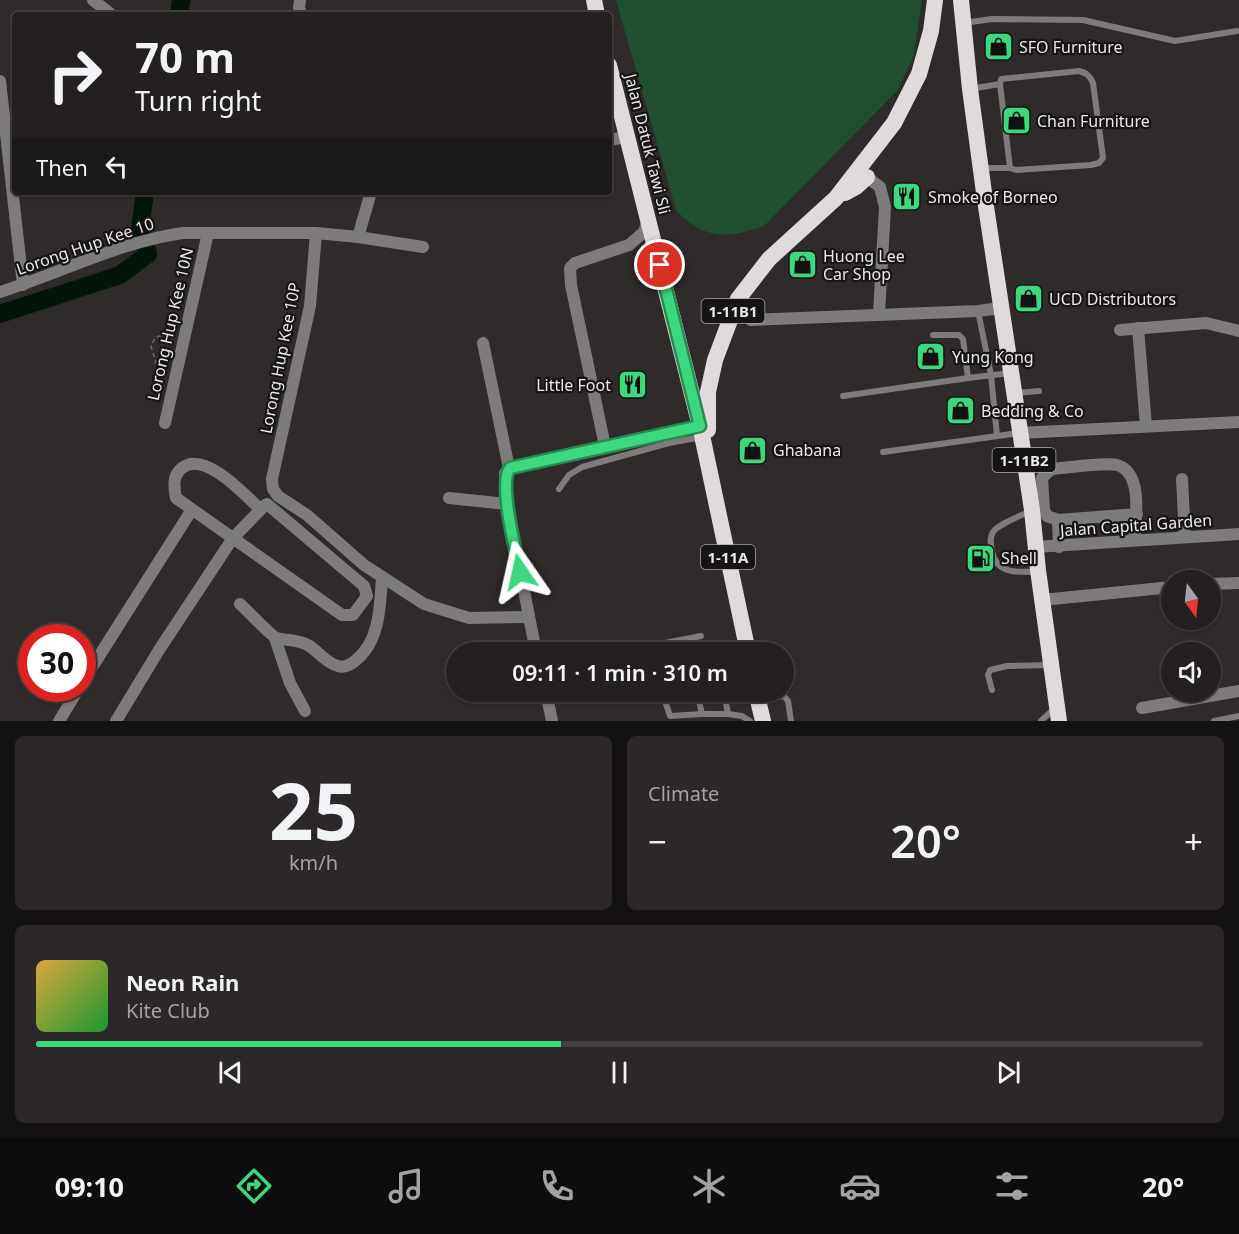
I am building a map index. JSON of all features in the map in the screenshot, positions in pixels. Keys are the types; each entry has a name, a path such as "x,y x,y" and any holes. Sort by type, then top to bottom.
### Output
{"highway":[{"name":"1-11B1","path":"708,461 708,392 715,360 738,299 769,259 836,198 894,123 919,74 930,32 935,0"},
{"name":"1-11B2","path":"961,0 980,168 1032,510 1058,713"},
{"name":"Jalan Datuk Tawi Sli","path":"612,92 617,138 648,219 708,461 744,642"},
{"path":"836,198 856,187 867,177"},
{"path":"758,702 763,721"}],"street":[{"path":"93,0 108,12"},
{"path":"0,81 12,164"},
{"path":"867,177 880,187 885,207 879,314"},
{"path":"15,195 23,285"},
{"path":"358,237 370,195"},
{"path":"605,446 571,285 570,268 575,263 629,245 644,232 648,219"},
{"name":"Lorong Hup Kee 10","path":"0,292 158,237 183,233 316,233"},
{"name":"Lorong Hup Kee 10N","path":"165,423 208,233"},
{"path":"316,233 423,247"},
{"name":"Lorong Hup Kee 10P","path":"276,494 272,479 310,306 316,233"},
{"path":"750,320 978,311 1001,308"},
{"path":"1120,330 1206,323 1239,331"},
{"path":"1138,328 1146,426"},
{"path":"483,342 510,468"},
{"path":"1019,433 1239,422"},
{"path":"534,642 507,504 505,473 510,468 605,446 701,432"},
{"path":"194,463 229,479 364,586 367,596 353,615 342,615 191,511 176,498 173,482 178,471 185,465 194,463"},
{"path":"1134,540 1137,514 1134,480 1127,469 1115,464 1051,469 1042,478 1044,510 1047,516 1058,520 1137,514"},
{"path":"1182,479 1185,537"},
{"path":"116,721 159,650 233,538 276,494 307,515 364,565 424,604 469,618 528,617"},
{"path":"448,498 507,504"},
{"path":"96,661 191,511"},
{"path":"1058,520 1059,547"},
{"name":"Jalan Capital Garden","path":"1035,547 1239,534"},
{"path":"354,578 364,565"},
{"path":"275,638 298,640 312,647 336,666 351,664 371,643 380,606 382,577"},
{"path":"1221,584 1239,583"},
{"path":"1042,600 1161,587"},
{"path":"240,604 275,638 290,683 305,711"},
{"path":"1142,708 1239,691"},
{"path":"59,721 71,702"},
{"path":"548,702 552,721"}],"lane":[{"path":"963,23 992,19 1083,20 1175,42 1237,31"},
{"path":"980,168 1016,170 1099,163 1103,158 1093,83 1086,73 1079,71 1001,79 1010,168"},
{"path":"970,89 1000,84"},
{"path":"978,311 991,375 997,436"},
{"path":"933,335 958,335 963,339 968,378"},
{"path":"843,396 1010,374"},
{"path":"1013,393 1040,391"},
{"path":"559,489 569,475 582,467 701,432"},
{"path":"883,452 1019,433"},
{"path":"1032,510 998,527 990,540 993,556 1000,568 1029,572 1038,570"},
{"path":"670,642 701,636"},
{"path":"992,690 988,675 990,670 1007,666 1052,664"},
{"path":"665,702 670,716 728,714 750,721"},
{"path":"699,702 702,714"},
{"path":"726,702 728,714"},
{"path":"788,702 791,721"},
{"path":"1041,721 1051,713 1058,713"},
{"path":"1214,721 1239,716"}],"path":[{"path":"174,384 159,373 151,346 155,338 159,336 183,344"}],"green space":[{"path":"616,0 922,0 914,55 898,90 764,226 728,235 706,232 686,220 676,210"}],"waterway":[{"path":"179,12 181,0"},
{"path":"0,314 120,275 148,254 140,229 145,195"}],"place":[{"name":"SFO Furniture","path":"998,47"},
{"name":"Chan Furniture","path":"1016,121"},
{"name":"Smoke of Borneo","path":"907,197"},
{"name":"Huong Lee Car Shop","path":"802,265"},
{"name":"UCD Distributors","path":"1028,299"},
{"name":"Yung Kong","path":"931,357"},
{"name":"Little Foot","path":"632,385"},
{"name":"Bedding & Co","path":"960,411"},
{"name":"Ghabana","path":"752,450"},
{"name":"Shell","path":"980,558"}],"route":[{"path":"520,572 507,504 505,473 510,468 700,426 660,265"}]}
